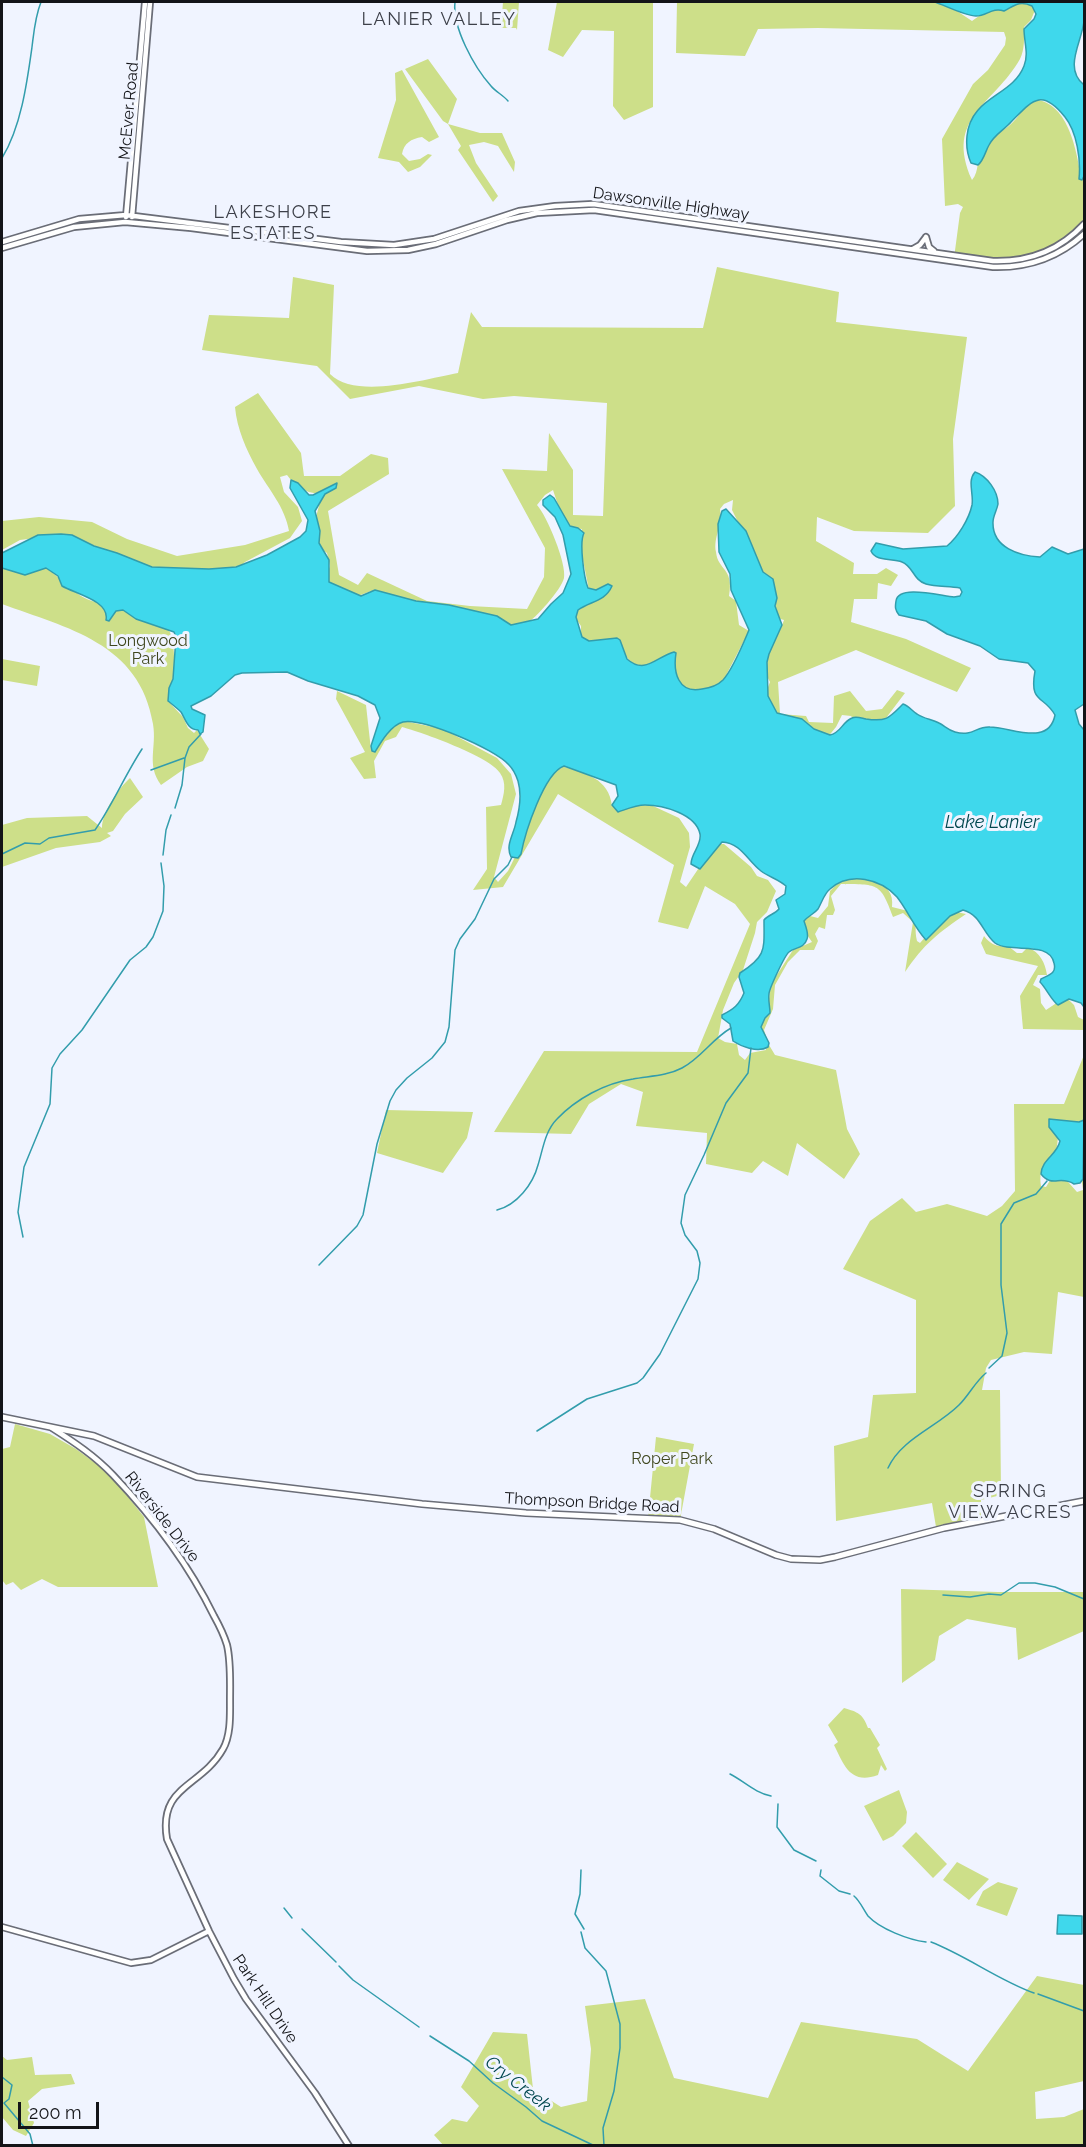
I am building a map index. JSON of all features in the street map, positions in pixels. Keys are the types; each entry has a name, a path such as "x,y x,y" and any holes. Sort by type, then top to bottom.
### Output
{"highway":[{"name":"Thompson Bridge Road","path":"2,1417 94,1436 197,1477 422,1504 526,1513 680,1520 714,1529 776,1555 800,1560 836,1557 955,1526 1084,1501"}],"main road":[{"name":"McEver Road","path":"125,222 145,2"},
{"name":"McEver Road","path":"132,223 150,2"},
{"path":"136,104 135,136 138,141"},
{"name":"Dawsonville Highway","path":"2,248 74,227 125,222 371,245 400,245 434,239 519,211 561,205 593,204 993,261 1022,259 1050,250 1071,237 1084,224"},
{"name":"Dawsonville Highway","path":"2,242 71,221 132,215 368,251 408,250 441,243 507,220 537,213 580,210 606,211 993,267 1010,267 1043,260 1063,250 1084,234"},
{"path":"913,249 920,245 926,237 931,249 951,255"},
{"name":"Riverside Drive","path":"50,1427 82,1447 113,1475 148,1516 196,1582 227,1646 230,1721 224,1748 212,1765 180,1791 172,1801 165,1816 164,1825"},
{"name":"Park Hill Drive","path":"164,1825 168,1845 209,1931 246,1999 315,2094 348,2145"},
{"path":"2,1927 125,1963 151,1960 209,1931"},
{"path":"195,1939 208,1938 217,1946"}],"green space":[{"path":"503,2 519,2 517,30 516,28 501,28"},
{"path":"557,2 653,2 653,107 624,120 613,106 614,31 582,30 563,57 548,50"},
{"path":"677,2 937,2 954,9 972,21 993,6 1005,11 1019,2 1030,3 1035,10 1031,20 1024,27 1022,55 968,126 964,141 965,159 972,180 976,173 980,152 985,144 1013,122 1032,99 1054,108 1068,128 1081,176 1084,178 1084,234 1067,249 1016,266 954,258 960,213 963,207 958,204 945,206 942,139 973,84 988,70 1005,45 1004,32 758,29 745,56 676,53"},
{"path":"428,59 457,99 448,124 443,121 405,69"},
{"path":"402,70 439,137 429,142 422,137 406,144 402,154 409,161 420,159 428,154 432,155 420,167 408,172 399,162 378,158 396,100 395,73"},
{"path":"448,124 480,133 502,133 515,162 514,172 498,146 484,142 469,145 476,163 498,196 493,202 458,150 461,146"},
{"path":"717,267 839,292 836,322 967,337 953,439 955,506 928,533 854,531 817,517 816,541 854,563 853,574 877,574 886,568 898,575 891,586 878,583 877,599 854,599 851,622 906,639 971,668 957,692 856,650 778,682 780,714 806,716 809,722 833,723 834,696 850,691 866,711 882,709 897,690 905,693 883,722 858,724 851,716 842,715 827,738 783,724 765,695 770,682 766,667 770,651 784,620 777,618 775,596 732,510 733,500 724,504 720,509 715,547 717,558 728,574 729,596 736,601 739,625 749,631 721,685 707,693 682,688 675,680 673,654 656,664 643,667 634,664 622,650 590,645 581,637 581,626 574,616 580,606 600,599 599,590 589,590 582,555 582,529 572,528 561,514 553,490 545,495 537,505 555,540 564,578 553,596 530,621 524,626 512,628 371,591 358,596 324,583 330,566 327,553 314,544 315,521 321,498 319,494 301,488 287,475 280,477 284,492 298,507 302,521 290,538 245,562 234,572 172,573 138,566 51,536 20,540 2,550 2,521 39,517 92,522 127,539 177,556 245,545 289,531 280,506 249,454 238,423 235,407 258,393 301,453 304,476 340,476 371,454 388,458 389,474 328,511 339,575 358,585 367,573 427,601 527,609 544,577 545,548 502,469 547,471 549,433 573,470 573,515 603,516 607,403 514,396 483,399 419,386 350,399 317,366 202,350 209,315 289,318 293,277 334,285 330,374 342,382 356,386 391,386 458,373 471,312 482,327 703,328"},
{"name":"Longwood Park","path":"2,567 25,575 46,568 77,594 101,603 109,621 116,611 123,610 136,619 166,629 171,622 168,629 173,645 174,666 168,701 183,717 188,728 194,733 197,730 209,749 203,761 187,767 161,785 153,763 153,724 145,697 133,674 117,657 75,631 2,604"},
{"path":"2,659 40,666 37,686 2,680"},
{"path":"337,691 366,705 371,750 376,748 394,724 404,721 443,729 497,758 511,774 516,794 494,877 498,882 508,871 519,849 549,774 561,766 587,774 601,783 610,797 612,806 651,805 679,818 689,833 690,847 680,882 686,887 715,844 724,844 751,867 757,876 768,880 776,891 767,912 757,922 743,970 734,983 723,1010 718,1038 737,1044 739,1055 745,1060 750,1053 766,1050 760,1036 760,1019 767,1013 771,984 793,950 812,942 801,926 806,915 818,918 828,906 830,891 844,877 869,880 884,886 892,898 892,907 912,912 917,941 920,943 935,926 956,912 966,914 932,940 905,972 913,922 903,913 893,917 884,897 876,887 841,884 831,896 835,910 833,915 827,915 825,929 819,927 815,934 818,941 814,950 800,950 788,962 775,985 773,1009 764,1030 775,1055 836,1070 847,1129 860,1154 844,1179 797,1143 788,1176 763,1161 752,1173 706,1164 707,1133 636,1126 643,1092 621,1084 589,1104 571,1134 494,1132 544,1051 697,1052 750,924 735,904 705,886 688,929 658,922 674,865 558,794 503,887 473,890 487,869 486,807 501,805 504,785 500,773 484,760 470,753 402,727 396,737 385,741 374,761 376,778 364,779 350,758 365,752 336,699"},
{"path":"130,778 143,797 125,814 113,831 107,833 111,836 100,842 56,848 2,867 2,825 27,818 87,816 102,828 112,801"},
{"path":"984,936 997,946 1008,946 1017,953 1022,953 1028,947 1036,952 1043,962 1047,975 1038,975 1033,985 1040,989 1041,1003 1046,1010 1068,999 1074,1005 1078,1017 1084,1020 1084,1030 1023,1029 1020,996 1038,966 986,954 981,943"},
{"path":"1084,1055 1084,1119 1076,1125 1059,1130 1056,1153 1041,1171 1041,1186 1046,1187 1052,1177 1061,1174 1077,1192 1083,1190 1082,1182 1077,1174 1084,1154 1084,1297 1058,1292 1052,1354 1024,1352 991,1360 986,1368 982,1390 1000,1390 1001,1495 981,1500 981,1519 936,1527 932,1503 836,1521 834,1446 868,1437 873,1395 916,1393 916,1300 843,1269 870,1221 902,1198 916,1212 947,1204 987,1216 1002,1206 1015,1191 1014,1104 1064,1104"},
{"path":"386,1110 473,1112 467,1138 443,1173 377,1153"},
{"path":"15,1424 50,1434 76,1449 109,1473 144,1517 158,1587 58,1587 42,1579 21,1590 13,1582 6,1585 2,1580 2,1449 10,1447"},
{"name":"Roper Park","path":"656,1437 694,1444 680,1520 648,1518"},
{"path":"901,1589 1084,1592 1084,1631 1018,1660 1016,1628 967,1619 939,1636 935,1660 902,1683"},
{"path":"844,1708 859,1714 870,1728 880,1745 877,1748 887,1769 885,1771 881,1765 878,1775 861,1777 854,1775 845,1766 834,1745 838,1742 828,1725"},
{"path":"899,1790 907,1812 906,1823 893,1836 883,1841 864,1806"},
{"path":"916,1832 947,1864 933,1878 902,1846"},
{"path":"957,1862 989,1879 969,1900 943,1880"},
{"path":"998,1882 1018,1888 1007,1916 976,1905 983,1891"},
{"path":"1037,1976 1084,1985 1084,2081 1035,2092 1036,2119 1064,2117 1084,2109 1084,2145 444,2146 434,2135 452,2119 467,2122 479,2106 461,2087 493,2032 527,2034 533,2089 561,2107 587,2101 591,2049 585,2006 645,1999 674,2078 768,2098 801,2022 917,2039 968,2071"},
{"path":"2,2056 7,2060 32,2057 35,2075 71,2074 75,2084 42,2089 28,2101 34,2123 26,2136 13,2130 2,2117"}],"water":[{"path":"935,2 1084,2 1083,29 1074,63 1078,78 1084,85 1084,176 1082,180 1079,179 1077,146 1073,130 1057,108 1043,100 1031,103 996,135 978,165 971,163 967,143 970,123 984,104 1018,76 1026,57 1024,29 1036,14 1032,6 1020,4 1004,11 996,10 980,16 972,16"},
{"name":"Lake Lanier","path":"975,472 988,480 994,489 998,504 993,520 994,531 1002,544 1009,549 1024,555 1040,557 1052,547 1068,554 1084,549 1084,704 1075,710 1079,724 1084,730 1084,1007 1081,1003 1069,999 1058,1005 1040,982 1041,979 1051,974 1055,967 1051,956 1045,952 1037,949 1010,948 995,943 978,920 963,910 950,916 926,940 901,902 890,891 874,882 847,880 830,889 818,909 804,921 808,935 806,942 787,954 778,972 770,991 770,1013 761,1027 769,1043 764,1049 745,1047 733,1041 730,1024 722,1018 722,1015 736,1006 744,993 740,973 755,962 762,951 764,920 779,909 776,900 785,894 786,886 761,871 734,845 722,842 700,869 691,864 700,834 697,827 686,816 652,805 638,806 618,812 612,805 618,796 616,785 564,766 549,780 536,805 521,854 518,858 511,857 509,844 519,807 519,786 510,767 501,758 475,743 426,725 403,722 390,730 375,752 372,751 371,746 380,718 375,705 358,696 308,681 287,672 235,675 211,696 191,706 192,709 205,715 203,732 200,734 198,730 189,726 181,712 168,701 169,688 173,679 176,637 174,632 136,619 123,610 116,611 109,621 106,620 106,613 98,603 62,586 58,576 46,568 25,575 2,568 2,553 38,535 61,534 72,535 94,546 152,567 209,569 236,567 267,555 300,537 306,531 308,520 290,488 291,480 298,483 309,495 337,483 336,488 325,494 315,511 320,531 319,543 329,560 329,582 361,596 375,590 416,601 449,605 497,616 511,625 538,619 563,593 571,574 563,535 555,517 543,505 543,500 550,495 570,526 584,533 582,552 588,588 596,590 608,584 612,586 601,598 578,610 576,617 582,637 589,641 617,638 620,640 627,659 639,665 645,665 674,652 679,680 682,685 694,690 711,687 723,680 734,663 749,630 731,590 730,574 719,552 718,524 722,511 726,509 746,531 763,572 773,579 777,598 775,606 782,625 767,662 768,696 777,713 802,719 814,729 830,735 837,732 852,718 883,719 891,716 903,704 920,716 955,732 966,733 990,727 1037,733 1051,725 1055,715 1036,694 1035,671 1028,663 999,659 980,646 947,634 926,621 899,615 895,607 899,596 904,593 921,592 954,597 960,596 962,592 960,588 926,584 918,579 906,564 877,557 871,551 876,543 903,549 947,546 959,533 971,510 971,479"},
{"path":"1049,1119 1079,1122 1084,1120 1083,1179 1080,1183 1053,1181 1041,1174 1044,1164 1056,1150 1060,1141 1049,1127"},
{"path":"1058,1915 1082,1916 1082,1934 1057,1934"}],"waterway":[{"path":"2,158 14,133 22,104 37,13 41,2"},
{"path":"455,2 457,23 471,58 491,86 508,101"},
{"path":"175,808 182,785 185,758 189,747 201,734"},
{"path":"2,854 25,843 40,844 49,838 95,830 142,749"},
{"path":"151,770 184,758"},
{"path":"163,855 166,830 171,815"},
{"path":"319,1265 357,1226 363,1215 377,1144 390,1101 396,1090 432,1058 445,1042 449,1027 455,950 475,919 494,879 508,865 512,857"},
{"path":"23,1237 18,1212 24,1167 50,1104 52,1068 60,1054 82,1030 130,960 146,947 153,937 163,911 164,886 161,863"},
{"path":"497,1210 511,1204 523,1193 536,1172 550,1129 557,1119 573,1105 612,1084 676,1071 695,1059 731,1028"},
{"path":"537,1431 587,1399 637,1383 660,1354 698,1279 700,1263 697,1251 685,1235 681,1223 685,1195 726,1103 748,1073 751,1048"},
{"path":"989,1368 1002,1356 1007,1333 1001,1285 1001,1224 1014,1203 1036,1194 1047,1181"},
{"path":"888,1468 901,1449 959,1405 986,1373"},
{"path":"943,1595 970,1597 1001,1595 1019,1583 1035,1583 1055,1587 1084,1599"},
{"path":"730,1774 755,1790 771,1796"},
{"path":"778,1804 777,1827 794,1850 816,1861"},
{"path":"581,1870 580,1894 575,1914 584,1929"},
{"path":"821,1870 820,1876 839,1891 850,1894"},
{"path":"854,1896 873,1921 903,1936 926,1942"},
{"name":"Cry Creek","path":"284,1908 292,1918"},
{"name":"Cry Creek","path":"302,1929 336,1962"},
{"path":"581,1932 585,1948 606,1971 620,2024 620,2048 614,2091 603,2128 604,2146"},
{"path":"931,1942 1034,1993"},
{"name":"Cry Creek","path":"339,1966 353,1980 419,2027"},
{"path":"1038,1994 1084,2011"},
{"name":"Cry Creek","path":"430,2036 469,2061 542,2121 595,2146"},
{"path":"2,2077 12,2085 9,2099 4,2103 30,2134 33,2146"}],"district":[{"name":"LANIER VALLEY","path":"439,20"},
{"name":"LAKESHORE ESTATES","path":"273,223"},
{"name":"SPRING VIEW ACRES","path":"1010,1502"}]}
